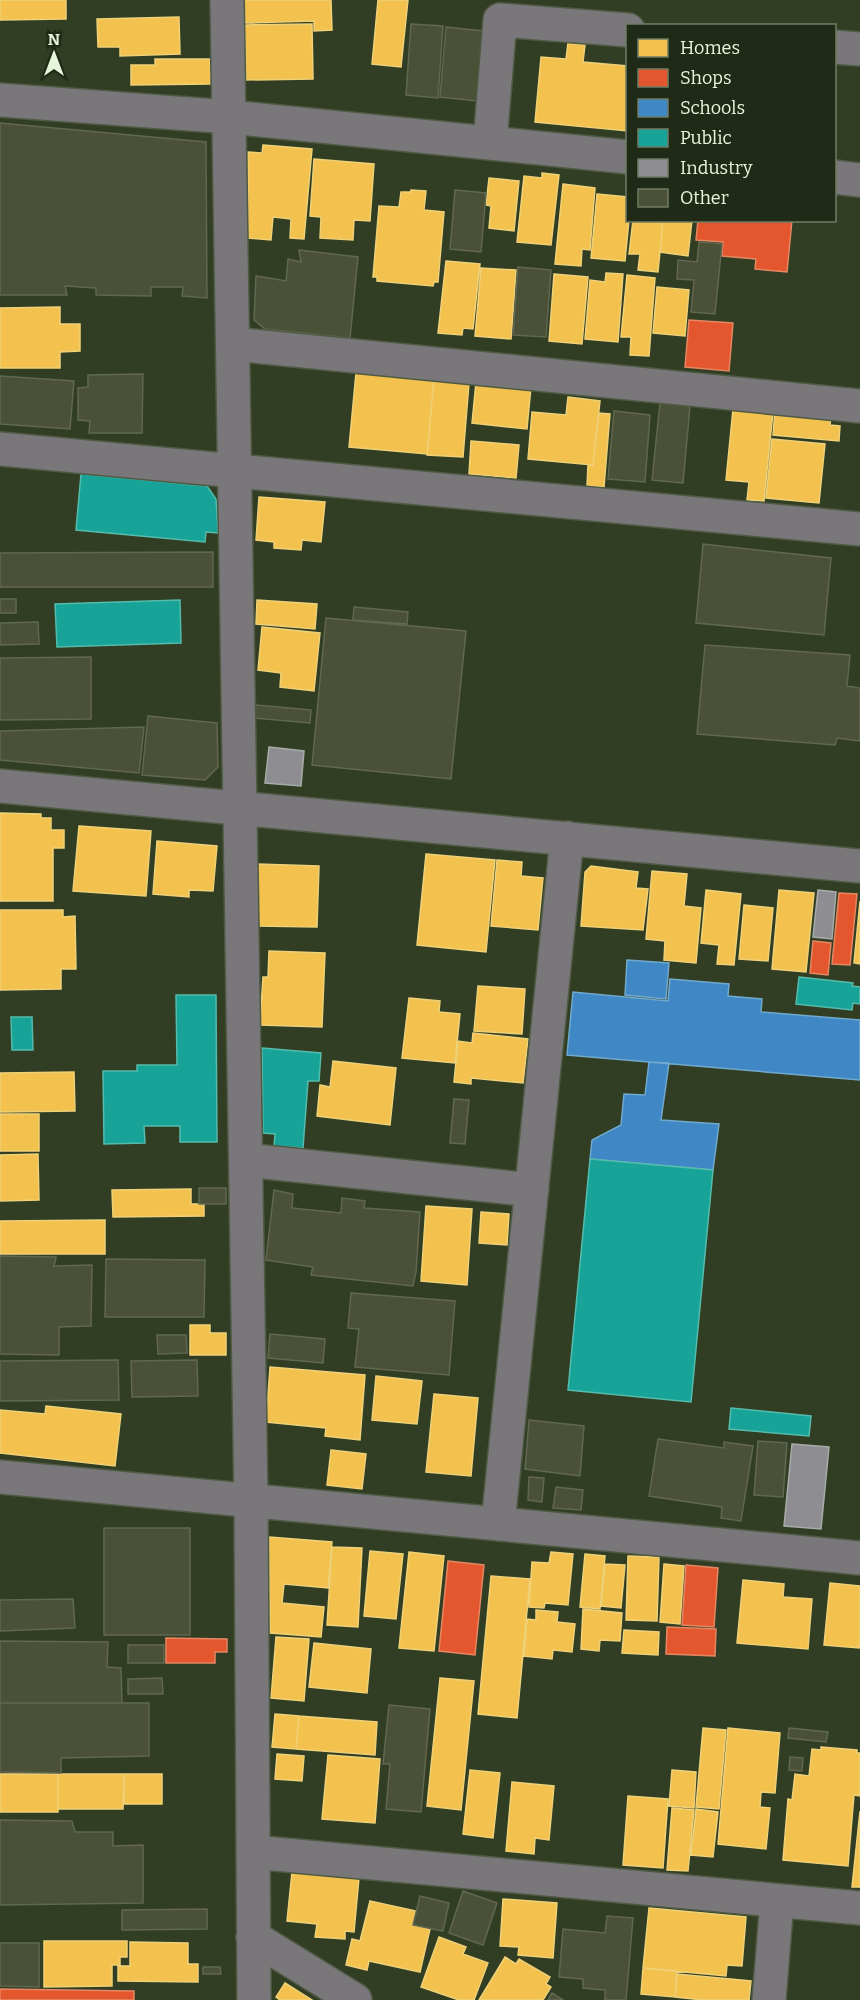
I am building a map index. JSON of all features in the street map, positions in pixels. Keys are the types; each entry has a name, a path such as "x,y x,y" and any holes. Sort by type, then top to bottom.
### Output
{"street":[{"path":"227,0 251,1502 254,2000"},
{"path":"490,143 500,20 626,30"},
{"path":"836,47 860,49"},
{"path":"0,100 230,117 626,157"},
{"path":"836,177 860,180"},
{"path":"232,344 860,406"},
{"path":"0,449 860,529"},
{"path":"0,786 860,866"},
{"path":"498,1524 567,838"},
{"path":"246,1160 532,1190"},
{"path":"0,1477 860,1558"},
{"path":"253,1852 860,1908"},
{"path":"769,2000 777,1901"},
{"path":"253,1937 355,2000"}],"building: Homes":[{"path":"0,0 66,0 66,19 0,20"},
{"path":"244,0 331,0 332,30 314,31 314,21 245,23"},
{"path":"378,0 408,0 401,67 372,64"},
{"path":"179,17 180,54 120,56 120,47 98,47 97,19"},
{"path":"312,24 313,79 246,80 245,25"},
{"path":"568,43 585,45 583,62 626,66 626,131 535,122 541,57 566,59"},
{"path":"155,59 210,59 211,84 131,85 131,65 155,65"},
{"path":"263,145 312,149 304,239 290,238 291,219 273,217 271,240 248,238 248,152 262,153"},
{"path":"314,159 374,164 370,221 354,220 353,240 320,238 321,217 310,216"},
{"path":"542,173 559,175 551,245 517,242 524,176 542,178"},
{"path":"489,178 519,181 514,231 489,228 491,206 486,205"},
{"path":"563,184 595,188 590,250 582,249 581,266 555,264"},
{"path":"411,190 426,191 424,210 444,212 438,282 434,282 433,286 377,281 377,277 373,277 379,206 399,207 401,192 411,192"},
{"path":"597,194 626,197 626,222 629,222 625,261 591,258"},
{"path":"633,222 663,222 658,272 638,270 640,254 629,254"},
{"path":"663,222 692,222 688,256 660,252"},
{"path":"446,261 480,264 473,329 463,328 462,335 438,333"},
{"path":"481,268 516,270 511,339 475,336"},
{"path":"606,273 623,274 618,342 585,339 590,280 605,282"},
{"path":"554,274 588,277 582,344 549,341"},
{"path":"627,275 655,278 649,356 630,355 631,337 621,337"},
{"path":"657,287 689,290 685,336 653,333"},
{"path":"60,307 60,324 80,324 80,351 60,352 60,368 0,368 0,308"},
{"path":"356,373 434,379 427,454 349,447"},
{"path":"434,379 469,383 463,457 427,455"},
{"path":"476,382 531,387 527,429 472,423"},
{"path":"568,397 600,401 593,465 528,459 532,412 566,415"},
{"path":"733,409 773,412 764,501 747,500 749,482 726,480"},
{"path":"775,410 831,415 830,425 840,426 839,441 773,435"},
{"path":"599,413 610,414 604,487 587,486 588,465 593,465"},
{"path":"772,439 825,444 819,503 766,498"},
{"path":"471,441 519,445 516,478 469,474"},
{"path":"259,497 325,502 321,542 302,540 301,550 274,548 274,542 256,540"},
{"path":"257,600 317,604 315,629 256,624"},
{"path":"262,627 320,633 314,691 280,687 281,673 258,670"},
{"path":"0,813 41,814 41,818 51,818 51,830 64,830 64,848 53,848 53,901 0,901"},
{"path":"79,826 151,831 146,896 73,891"},
{"path":"157,841 217,846 213,891 189,890 189,897 153,894"},
{"path":"426,854 495,860 486,952 417,945"},
{"path":"497,860 522,862 521,876 543,878 538,930 491,926"},
{"path":"257,864 319,866 317,927 256,926"},
{"path":"591,866 638,872 636,888 648,889 643,930 581,926 585,872"},
{"path":"652,871 687,874 684,906 701,908 696,963 664,960 665,941 646,939"},
{"path":"706,890 741,894 734,965 717,964 719,945 701,943"},
{"path":"779,890 814,893 806,972 772,969"},
{"path":"860,901 860,964 854,963"},
{"path":"744,905 773,908 768,961 739,959"},
{"path":"0,910 63,910 63,917 75,916 76,969 61,969 61,989 0,990"},
{"path":"269,951 325,953 322,1027 260,1025 263,977 268,977"},
{"path":"478,986 525,989 522,1034 474,1031"},
{"path":"409,998 440,1001 439,1012 460,1014 455,1063 402,1058"},
{"path":"473,1033 528,1039 523,1083 471,1078 471,1084 454,1082 458,1041 472,1043"},
{"path":"333,1061 396,1068 390,1125 317,1116 320,1085 330,1087"},
{"path":"74,1072 75,1111 0,1112 0,1073"},
{"path":"0,1114 39,1114 39,1151 0,1151"},
{"path":"38,1154 39,1200 0,1201 0,1155"},
{"path":"191,1189 191,1204 204,1204 204,1216 113,1217 112,1190"},
{"path":"426,1206 472,1209 467,1285 421,1281"},
{"path":"481,1212 509,1214 507,1245 479,1243"},
{"path":"105,1220 105,1254 0,1254 0,1221"},
{"path":"190,1325 210,1325 210,1333 226,1333 226,1355 190,1355"},
{"path":"270,1367 365,1375 360,1440 325,1436 326,1428 266,1422"},
{"path":"376,1376 422,1381 417,1424 372,1420"},
{"path":"434,1394 478,1398 471,1476 426,1472"},
{"path":"46,1406 121,1414 115,1466 0,1453 0,1410 45,1414"},
{"path":"331,1450 366,1454 362,1489 327,1485"},
{"path":"269,1537 332,1542 328,1588 284,1584 282,1603 324,1607 321,1637 270,1633"},
{"path":"332,1547 362,1548 358,1627 327,1625"},
{"path":"370,1551 403,1554 396,1619 364,1616"},
{"path":"409,1552 444,1556 434,1651 399,1648"},
{"path":"551,1552 573,1554 568,1605 545,1603 544,1608 529,1607 532,1562 549,1563"},
{"path":"585,1554 605,1556 600,1609 580,1607"},
{"path":"628,1556 659,1557 657,1621 626,1620"},
{"path":"605,1564 625,1565 621,1608 601,1606"},
{"path":"664,1564 684,1566 680,1624 660,1622"},
{"path":"491,1576 530,1579 517,1718 478,1714"},
{"path":"743,1580 784,1584 783,1597 812,1599 808,1649 737,1643"},
{"path":"830,1583 860,1586 860,1648 824,1645"},
{"path":"583,1609 622,1613 620,1641 600,1640 599,1651 581,1649"},
{"path":"536,1610 558,1612 557,1622 575,1624 572,1652 553,1650 552,1659 524,1656 527,1619 536,1620"},
{"path":"624,1630 659,1632 658,1655 622,1653"},
{"path":"276,1637 309,1639 304,1701 271,1698"},
{"path":"314,1643 371,1649 367,1693 309,1687"},
{"path":"440,1678 474,1681 461,1810 427,1806"},
{"path":"275,1714 299,1716 296,1749 272,1747"},
{"path":"299,1716 377,1722 375,1755 296,1749"},
{"path":"703,1728 726,1730 719,1809 696,1807"},
{"path":"728,1728 780,1733 775,1793 761,1792 760,1807 770,1808 766,1849 718,1844"},
{"path":"821,1747 857,1750 857,1753 860,1753 860,1796 854,1795 848,1866 783,1860 788,1799 792,1800 795,1774 809,1776 812,1749 821,1750"},
{"path":"277,1754 304,1756 302,1781 275,1779"},
{"path":"328,1755 380,1759 375,1823 322,1819"},
{"path":"470,1770 500,1773 493,1838 463,1834"},
{"path":"672,1770 696,1772 694,1808 669,1806"},
{"path":"0,1774 58,1774 58,1812 0,1812"},
{"path":"58,1774 124,1774 123,1809 58,1809"},
{"path":"124,1774 162,1774 162,1804 124,1804"},
{"path":"512,1782 554,1786 549,1840 535,1838 534,1854 506,1851"},
{"path":"628,1796 668,1799 663,1868 623,1865"},
{"path":"672,1808 694,1810 688,1871 667,1870"},
{"path":"696,1809 718,1812 713,1857 691,1855"},
{"path":"860,1811 860,1887 852,1887"},
{"path":"292,1872 359,1878 354,1932 345,1931 345,1939 315,1937 317,1924 287,1921"},
{"path":"503,1899 557,1903 553,1958 518,1955 519,1947 500,1946"},
{"path":"370,1901 416,1911 413,1925 430,1929 420,1972 369,1961 367,1970 346,1965 352,1939 360,1941"},
{"path":"649,1908 746,1917 742,1966 727,1965 726,1976 643,1968"},
{"path":"439,1937 466,1947 463,1954 488,1963 474,2000 459,2000 421,1987"},
{"path":"44,1941 127,1941 127,1957 120,1957 120,1965 112,1965 112,1986 44,1987"},
{"path":"130,1942 188,1943 188,1964 198,1964 198,1982 118,1981 118,1966 130,1966"},
{"path":"505,1957 516,1964 519,1959 550,1977 546,1984 551,1987 543,2000 479,2000"},
{"path":"643,1968 677,1971 675,1997 641,1994"},
{"path":"677,1974 751,1981 749,2000 703,2000 675,1997"},
{"path":"285,1983 312,2000 280,2000 276,1997"}],"building: Shops":[{"path":"698,222 792,222 787,272 755,269 756,259 722,256 723,242 696,240"},
{"path":"689,320 733,323 729,371 685,367"},
{"path":"839,893 857,894 850,965 832,964"},
{"path":"813,941 831,943 828,975 810,973"},
{"path":"448,1561 484,1565 475,1655 439,1651"},
{"path":"686,1565 718,1568 714,1627 682,1625"},
{"path":"667,1627 716,1629 715,1656 666,1654"},
{"path":"166,1638 227,1639 227,1652 215,1652 215,1663 166,1663"},
{"path":"0,1989 134,1991 134,2000 0,2000"}],"building: Schools":[{"path":"627,960 669,963 666,999 625,995"},
{"path":"670,979 729,984 728,996 762,999 761,1012 860,1020 860,1080 567,1055 573,992 668,1001"},
{"path":"649,1062 669,1063 661,1120 719,1124 713,1170 590,1159 592,1140 621,1125 624,1094 645,1095"}],"building: Public":[{"path":"81,474 207,486 216,499 218,533 206,532 205,542 76,530"},
{"path":"180,600 181,643 57,647 55,604"},
{"path":"799,977 853,983 852,986 860,987 860,1004 853,1003 852,1010 796,1004"},
{"path":"176,995 216,995 217,1142 180,1142 180,1126 144,1126 145,1143 104,1144 103,1071 137,1071 137,1065 177,1065"},
{"path":"11,1017 32,1017 33,1050 12,1050"},
{"path":"262,1048 321,1053 319,1081 308,1081 303,1148 274,1146 275,1134 263,1133"},
{"path":"590,1159 713,1170 691,1402 568,1390"},
{"path":"731,1408 811,1416 809,1436 729,1429"}],"building: Industry":[{"path":"269,747 304,751 301,786 265,783"},
{"path":"818,890 836,892 832,939 813,937"},
{"path":"792,1444 829,1447 821,1529 784,1526"}],"building: Other":[{"path":"411,24 443,26 438,98 406,95"},
{"path":"446,27 483,31 477,101 440,97"},
{"path":"0,123 206,142 207,298 182,296 183,287 151,287 151,296 96,295 96,288 65,286 67,295 0,295"},
{"path":"455,190 486,193 481,252 450,249"},
{"path":"699,242 722,244 715,314 691,312 694,280 677,279 678,260 697,262"},
{"path":"299,250 358,257 350,338 265,329 254,320 256,276 286,281 288,259 301,262"},
{"path":"518,267 551,270 546,337 513,335"},
{"path":"143,374 142,433 89,433 90,421 78,420 78,388 88,387 88,375"},
{"path":"0,376 74,381 70,429 0,424"},
{"path":"660,403 690,406 683,483 652,480"},
{"path":"614,411 650,415 645,482 608,479"},
{"path":"703,544 831,558 824,635 696,623"},
{"path":"213,552 213,587 0,587 0,553"},
{"path":"0,599 16,599 16,613 0,613"},
{"path":"354,607 408,612 407,624 353,620"},
{"path":"326,618 466,631 451,779 312,765"},
{"path":"38,622 39,644 0,645 0,623"},
{"path":"705,645 850,655 847,686 860,688 860,741 837,738 835,745 697,734"},
{"path":"91,657 91,719 0,720 0,658"},
{"path":"256,705 311,710 310,723 254,718"},
{"path":"148,716 217,723 218,767 205,780 142,775"},
{"path":"144,727 139,773 0,760 0,731"},
{"path":"454,1099 469,1100 465,1144 450,1143"},
{"path":"199,1188 226,1188 226,1204 199,1204"},
{"path":"274,1190 293,1194 292,1208 341,1213 342,1198 365,1201 364,1208 420,1212 413,1286 311,1275 313,1267 266,1260"},
{"path":"0,1256 56,1257 54,1266 92,1265 91,1326 59,1327 59,1355 0,1354"},
{"path":"106,1259 205,1260 204,1317 105,1317"},
{"path":"351,1293 455,1301 449,1375 355,1367 359,1329 348,1328"},
{"path":"270,1334 325,1339 323,1363 268,1358"},
{"path":"157,1335 186,1335 187,1353 158,1354"},
{"path":"118,1360 119,1400 0,1401 0,1361"},
{"path":"197,1360 198,1396 132,1397 131,1361"},
{"path":"529,1420 584,1426 580,1476 525,1469"},
{"path":"658,1439 724,1448 724,1442 753,1446 741,1521 721,1518 722,1507 649,1496"},
{"path":"758,1441 787,1443 783,1497 754,1495"},
{"path":"529,1477 544,1478 542,1502 528,1500"},
{"path":"556,1487 583,1490 581,1510 553,1508"},
{"path":"104,1528 190,1528 190,1635 104,1635"},
{"path":"73,1599 75,1628 0,1631 0,1600"},
{"path":"0,1641 108,1642 107,1667 121,1668 122,1703 0,1703"},
{"path":"128,1645 164,1645 164,1663 128,1663"},
{"path":"162,1678 163,1694 128,1694 128,1679"},
{"path":"0,1703 149,1703 149,1756 61,1758 61,1773 0,1772"},
{"path":"389,1705 430,1709 421,1812 386,1809 390,1764 383,1764"},
{"path":"789,1728 828,1732 826,1742 788,1738"},
{"path":"790,1757 803,1758 802,1771 789,1770"},
{"path":"0,1820 72,1821 75,1832 113,1832 113,1846 143,1845 143,1903 0,1905"},
{"path":"463,1891 497,1903 483,1945 449,1933"},
{"path":"420,1896 449,1903 443,1931 413,1925"},
{"path":"207,1909 207,1929 122,1930 122,1910"},
{"path":"607,1916 633,1918 626,2000 605,2000 605,1990 583,1988 583,1979 559,1977 563,1929 605,1933"},
{"path":"0,1943 39,1943 39,1987 0,1986"},
{"path":"203,1967 220,1967 221,1974 203,1974"},
{"path":"552,1993 563,2000 548,2000"}]}
